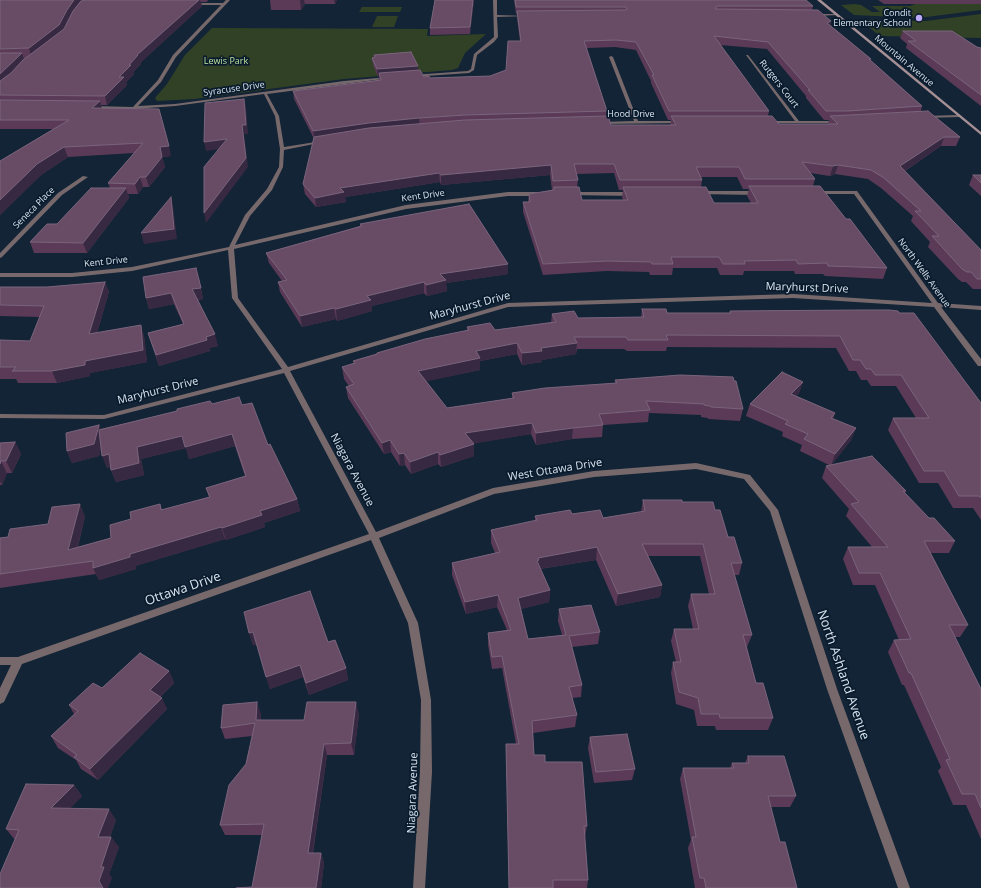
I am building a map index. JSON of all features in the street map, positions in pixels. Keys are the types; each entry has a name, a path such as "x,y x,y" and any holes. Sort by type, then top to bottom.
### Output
{"main road":[{"name":"Mountain Avenue","path":"819,0 981,134"}],"street":[{"path":"134,108 160,81 174,56 228,0"},
{"path":"408,76 469,72 473,69 475,55 496,37 494,0"},
{"path":"185,4 224,4"},
{"path":"812,15 836,15"},
{"path":"495,16 532,16"},
{"name":"Rutgers Court","path":"747,56 798,122"},
{"path":"611,57 636,122"},
{"name":"Syracuse Drive","path":"87,107 134,108 175,105 344,82 394,78"},
{"path":"231,248 248,216 269,190 281,167 282,149 277,116 265,93"},
{"path":"919,117 958,116"},
{"name":"Hood Drive","path":"598,123 690,122"},
{"path":"760,122 846,122"},
{"path":"282,149 326,142"},
{"name":"Seneca Place","path":"0,256 60,194 85,177"},
{"name":"North Wells Avenue","path":"808,193 855,192 937,306 981,364"},
{"path":"689,193 760,193"},
{"name":"Kent Drive","path":"0,275 72,275 132,269 231,248 406,207 508,194 547,194"},
{"path":"563,194 642,194"},
{"name":"Niagara Avenue","path":"231,248 235,298 286,370 374,536 413,623 426,700 426,772 419,888"},
{"name":"Maryhurst Drive","path":"0,416 104,417 286,370 508,305 793,296 981,308"},
{"name":"West Ottawa Drive","path":"374,536 493,491 594,474 696,466 747,477"},
{"name":"North Ashland Avenue","path":"747,477 774,510 832,689 904,888"},
{"name":"Ottawa Drive","path":"0,661 18,661 374,536"},
{"path":"0,699 18,661"}],"green space":[{"path":"981,0 981,10 919,18 854,15 841,5 861,5 872,12 880,12 872,6 910,6 915,4"},
{"path":"362,7 402,7 400,12 359,12"},
{"path":"981,14 981,38 880,36 861,21 867,19 926,21"},
{"path":"377,16 398,16 394,27 372,27"},
{"name":"Lewis Park","path":"212,28 428,29 427,36 486,34 465,53 458,68 452,70 344,79 194,99 157,101 155,98 167,84 185,55"}],"building":[{"path":"0,0 74,0 59,25 29,48 0,49"},
{"path":"199,0 137,55 129,65 131,65 119,77 124,77 105,96 0,95 0,81 11,73 23,60 64,29 73,11 81,1"},
{"path":"435,0 473,0 470,27 430,28"},
{"path":"515,0 806,0 813,6 717,6 715,9 818,10 831,21 827,23 871,59 869,59 922,106 826,111 808,90 810,90 768,42 714,36 769,111 669,111 652,75 654,75 636,42 616,40 584,41 607,111 465,115 419,118 313,131 293,91 381,80 379,73 420,70 424,77 429,76 430,78 490,76 506,70 508,41 521,41 517,11 627,9 626,7 516,7"},
{"path":"903,31 952,31 981,48 981,95 908,41 916,41"},
{"path":"411,52 418,66 377,69 372,58 375,57 374,55"},
{"path":"0,53 22,53 0,74"},
{"path":"244,99 246,125 242,125 246,158 204,213 204,167 227,139 204,142 205,103"},
{"path":"0,100 100,101 92,108 159,109 169,146 160,147 162,157 146,177 140,177 135,184 108,183 143,143 64,147 37,164 0,200 0,161 69,120 0,120"},
{"path":"928,111 960,137 944,137 900,166 981,250 981,279 977,279 971,272 967,272 962,269 932,236 939,236 915,211 921,211 884,178 871,170 838,165 833,166 802,162 815,179 745,179 739,167 696,167 702,180 620,180 614,164 574,164 578,180 553,181 551,165 441,175 439,173 340,188 344,192 315,198 303,184 314,137 369,128 465,120 608,116 611,125 676,125 671,116 772,116 779,124 838,124 830,116"},
{"path":"973,175 981,175 981,183"},
{"path":"749,186 820,186 846,219 850,219 887,268 828,266 827,263 798,264 796,260 744,261 745,264 723,264 719,257 671,257 673,264 608,261 543,264 523,202 530,202 529,194 554,190 554,187 579,187 582,200 628,200 623,187 706,187 714,203 758,203"},
{"path":"91,188 126,188 83,243 30,242 47,224 57,224"},
{"path":"171,197 174,229 141,233"},
{"path":"469,204 508,264 440,274 446,280 426,285 424,282 367,296 371,300 300,316 278,282 287,280 266,253 362,226 360,224"},
{"path":"196,268 201,288 192,289 215,334 206,337 207,340 156,355 148,333 184,324 171,293 146,298 143,277"},
{"path":"105,282 89,334 141,325 143,350 85,361 85,365 52,371 12,371 16,367 0,367 0,340 30,341 44,306 0,305 0,287 47,287"},
{"path":"642,309 666,309 667,313 889,310 898,311 899,313 914,313 981,403 981,498 979,496 959,496 944,471 924,471 893,418 929,418 901,375 875,375 871,369 866,369 860,360 853,360 840,336 666,335 668,340 628,340 626,337 574,337 577,343 541,348 542,351 522,353 517,343 476,351 480,358 418,371 447,408 514,398 512,393 545,388 617,383 615,380 680,375 733,377 734,381 736,381 743,409 711,407 704,404 646,401 650,410 599,414 603,425 536,433 532,423 465,433 474,444 440,455 438,452 410,462 404,453 399,454 390,440 382,443 346,387 354,384 342,367 355,363 353,361 425,339 469,330 467,327 490,323 495,330 556,322 552,314 574,311 578,318 644,317"},
{"path":"782,372 803,382 791,394 835,413 831,418 856,428 835,454 804,439 808,434 785,424 788,421 750,404"},
{"path":"239,397 242,405 252,403 268,445 270,444 297,499 260,511 262,515 130,554 130,557 93,568 93,561 0,574 0,538 8,537 10,529 48,524 52,507 80,504 68,550 111,538 110,525 131,519 130,512 160,504 161,510 210,497 206,488 246,476 232,434 185,447 182,436 137,447 139,463 111,470 109,454 102,456 99,430 177,411 177,409 210,401 212,404"},
{"path":"99,425 94,444 67,451 66,433"},
{"path":"15,442 6,461 1,461 0,464 0,443"},
{"path":"872,456 906,491 903,491 929,518 934,518 955,541 924,541 968,625 949,625 981,689 981,808 975,794 962,794 946,760 950,759 911,673 909,673 894,640 911,639 880,573 859,573 848,547 888,547 851,504 859,502 826,466"},
{"path":"643,500 713,502 715,510 720,510 728,537 734,537 742,563 731,563 752,635 743,635 756,683 763,683 773,718 720,718 719,714 701,714 698,698 679,692 673,662 681,662 674,629 699,629 691,594 715,594 703,544 642,544 662,585 618,594 597,547 538,558 539,560 537,561 550,590 518,598 528,639 566,635 559,609 591,605 600,632 569,636 582,685 569,687 577,715 532,721 534,755 545,755 545,762 582,762 587,826 584,826 588,880 553,880 553,888 509,888 506,744 519,744 502,656 492,657 488,633 511,630 498,595 465,602 452,563 500,552 491,530 537,520 535,516 570,510 572,514 600,510 603,518 645,511"},
{"path":"310,591 328,642 335,640 346,668 306,683 300,665 266,677 253,632 249,633 244,612"},
{"path":"140,653 169,671 150,690 162,698 90,769 74,757 77,755 51,736 78,711 69,705 93,683 102,688"},
{"path":"257,702 256,720 304,720 307,702 356,702 351,743 324,744 308,853 321,853 316,888 236,888 252,887 264,824 220,825 229,785 246,764 255,723 221,728 223,705"},
{"path":"627,734 635,769 596,772 590,737"},
{"path":"748,756 784,756 796,796 768,796 780,842 785,842 797,888 706,888 704,878 700,878 692,837 696,837 683,768 734,768 732,763 749,763"},
{"path":"26,784 74,785 51,808 109,809 98,837 111,837 101,867 104,867 99,881 103,888 0,888 0,874 19,830 6,829"}],"place":[{"name":"Condit Elementary School","path":"919,18"}]}
